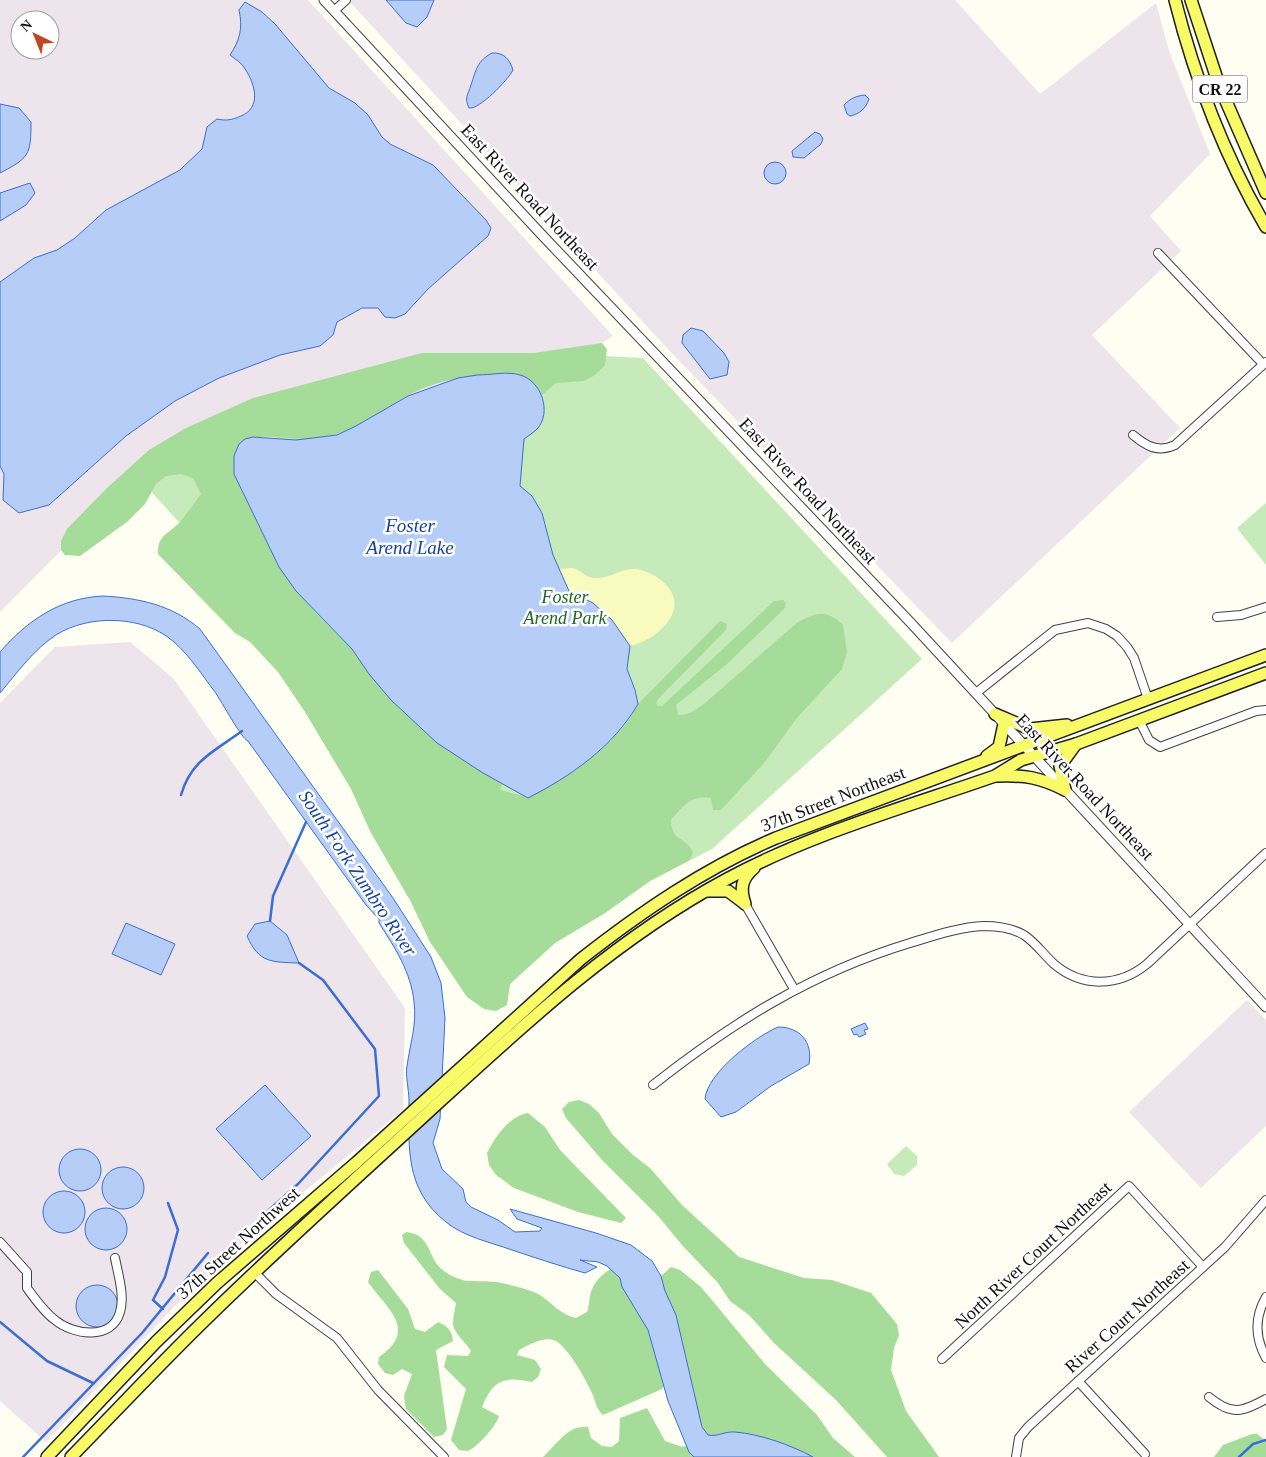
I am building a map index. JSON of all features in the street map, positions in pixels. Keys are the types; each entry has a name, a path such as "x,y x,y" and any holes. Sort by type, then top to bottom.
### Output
{"main road":[{"name":"CR 22","path":"1175,0 1195,68 1220,132 1266,227"},
{"name":"CR 22","path":"1191,0 1218,85 1266,193"},
{"name":"37th Street Northeast","path":"462,1065 619,929 704,874 776,838 1266,655"},
{"name":"37th Street Northeast","path":"464,1079 601,960 674,909 705,891 816,840 995,776 1021,760 1076,744 1266,673"},
{"path":"996,714 1030,728 1076,725"},
{"path":"975,764 998,747 1004,724"},
{"path":"1065,790 1060,766 1076,744"},
{"path":"995,776 1027,775 1065,790"},
{"path":"745,904 741,892 745,878 756,867 780,855"},
{"path":"705,891 728,891 745,904"},
{"name":"37th Street Northwest","path":"47,1457 156,1342 242,1261 380,1141 462,1065"},
{"name":"37th Street Northwest","path":"71,1457 254,1272 464,1079"},
{"path":"156,1342 170,1355"}],"street":[{"name":"East River Road Northeast","path":"324,0 542,235 996,714 1266,1007"},
{"path":"334,11 346,0"},
{"path":"1133,435 1145,444 1158,449 1175,445 1265,363 1158,253"},
{"path":"1217,617 1241,615 1266,607"},
{"path":"976,693 1054,630 1088,623 1112,632 1127,647 1134,658 1148,699"},
{"path":"1139,720 1150,740 1160,747 1256,711 1266,710"},
{"path":"652,1085 735,1024 794,990 844,966 894,948 963,929 987,926 1006,928 1024,935 1054,964 1074,977 1093,982 1124,978 1140,970 1266,853"},
{"path":"745,904 794,990"},
{"name":"North River Court Northeast","path":"942,1359 1129,1186 1203,1267"},
{"name":"River Court Northeast","path":"1016,1457 1016,1445 1022,1433 1230,1242 1254,1210 1266,1200"},
{"path":"0,1242 28,1272 27,1288 55,1320 65,1326 94,1334 107,1329 115,1323 120,1311 120,1291 115,1258"},
{"path":"254,1272 276,1294 337,1338 378,1390 444,1457"},
{"path":"1266,1297 1258,1314 1257,1326 1258,1341 1266,1358"},
{"path":"1078,1381 1145,1454"},
{"path":"1209,1397 1227,1409 1237,1411 1249,1408 1266,1399"}],"shaded area":[{"path":"0,0 308,0 613,336 583,355 136,475 0,612"},
{"path":"348,0 955,0 1040,94 1156,3 1169,51 1210,154 1150,216 1181,251 1092,335 1180,428 952,643 664,345"},
{"path":"602,343 607,349 605,365 595,375 584,381 556,383 542,395 532,384 515,376 482,375 459,378 437,383 415,392 371,419 344,432 323,438 311,439 256,437 245,439 234,456 234,474 279,567 315,612 352,649 369,674 437,743 502,784 500,790 527,797 574,771 607,744 626,724 638,704 720,621 727,624 726,630 660,697 656,703 658,706 662,706 774,601 783,600 786,603 784,609 727,664 676,705 678,715 689,713 705,703 798,622 817,614 827,614 843,625 847,652 842,669 796,719 765,762 721,810 713,810 711,798 698,798 684,806 671,820 673,832 693,852 690,860 650,881 605,913 555,943 510,984 507,1005 496,1011 484,1009 467,997 430,942 411,902 371,833 351,789 305,712 278,672 250,642 235,633 158,554 161,539 179,523 201,494 193,478 181,474 166,476 156,484 145,504 127,522 80,556 65,555 61,550 61,541 67,529 107,488 149,450 186,428 253,398 422,353 534,353"},
{"path":"130,642 173,678 405,1008 403,1110 243,1242 173,1308 46,1442 0,1401 0,703 55,647"},
{"path":"1247,1000 1266,1020 1266,1126 1201,1188 1129,1112"},
{"path":"579,1100 589,1104 599,1113 612,1134 633,1155 650,1168 682,1205 739,1257 804,1278 832,1280 871,1293 897,1324 899,1335 894,1348 891,1370 906,1411 939,1457 887,1457 836,1400 774,1343 749,1315 730,1301 718,1283 682,1245 659,1217 602,1160 566,1118 562,1109 569,1102"},
{"path":"528,1113 545,1127 560,1150 626,1218 621,1223 578,1212 514,1188 496,1175 489,1165 487,1153 503,1128 515,1118"},
{"path":"406,1232 421,1238 438,1266 451,1276 470,1281 499,1282 529,1290 540,1295 566,1314 576,1318 587,1312 594,1285 602,1275 623,1263 668,1379 662,1389 603,1415 597,1407 585,1379 566,1350 552,1339 537,1341 519,1350 517,1355 535,1360 541,1369 538,1377 532,1382 507,1380 495,1386 482,1407 499,1416 497,1420 476,1446 467,1451 459,1450 451,1440 466,1389 444,1367 447,1355 468,1356 471,1351 454,1328 453,1321 456,1303 440,1289 404,1243 402,1235"},
{"path":"671,1267 680,1270 701,1287 765,1364 817,1415 833,1438 855,1457 810,1457 716,1441 708,1435 702,1427 678,1356 661,1276"},
{"path":"378,1270 408,1309 415,1329 425,1332 438,1322 452,1334 453,1341 436,1350 447,1429 443,1435 434,1437 406,1409 404,1396 412,1374 402,1369 393,1375 385,1373 378,1364 379,1357 391,1347 397,1338 398,1329 396,1320 390,1310 368,1282 371,1272"},
{"path":"647,1408 665,1441 682,1447 690,1445 707,1457 543,1457 568,1432 581,1427 588,1427 591,1438 602,1446 612,1447 619,1441 620,1418"},
{"path":"1252,1434 1257,1434 1266,1441 1266,1457 1214,1457 1223,1445"}],"green space":[{"name":"Foster Arend Park","path":"583,355 643,358 922,659 712,849 650,881 605,913 555,943 503,990 287,641 136,475"},
{"path":"1266,503 1266,565 1237,528"},
{"path":"906,1146 917,1156 917,1165 904,1176 894,1174 887,1164"}],"sand":[{"path":"497,530 534,558 553,569 572,568 593,578 602,578 630,569 647,572 658,578 669,588 674,599 674,609 670,619 653,636 630,646 628,656"}],"water":[{"path":"386,0 434,0 427,17 417,27 406,23"},
{"path":"245,2 262,12 275,24 329,88 355,103 368,115 382,137 390,144 433,165 486,220 491,228 488,236 428,289 405,314 395,318 385,317 378,308 362,308 337,322 333,335 320,346 280,355 219,378 175,401 126,436 49,505 19,513 3,500 4,474 0,466 0,282 34,258 57,250 75,238 106,210 180,170 202,149 207,127 217,119 229,120 241,116 252,108 255,96 252,82 242,65 230,55 241,28 239,10"},
{"path":"492,53 506,57 513,70 500,87 479,104 469,108 467,96 476,70 483,59"},
{"path":"865,95 869,99 862,110 850,116 847,114 844,105 854,98"},
{"path":"0,104 19,108 31,122 29,149 23,159 0,173"},
{"path":"815,132 820,134 823,139 821,144 804,158 793,157 792,151"},
{"path":"775,162 783,165 786,173 783,181 775,184 767,181 764,173 767,165"},
{"path":"30,183 35,193 26,205 0,221 0,193"},
{"path":"691,328 703,331 724,353 729,362 727,375 710,379 682,343 683,335"},
{"name":"Foster Arend Lake","path":"505,373 520,375 528,378 539,391 544,406 544,415 537,429 524,439 520,486 532,496 542,513 553,555 569,591 593,603 612,620 630,646 627,669 638,704 616,734 590,759 560,780 528,798 483,773 437,743 391,700 369,674 352,649 296,591 279,567 234,474 234,456 239,444 245,439 253,437 296,440 337,435 408,396 458,378"},
{"name":"South Fork Zumbro River","path":"103,596 154,604 178,614 200,629 393,898 431,957 441,983 445,1018 440,1119 433,1143 442,1169 463,1189 466,1202 471,1207 498,1220 515,1232 540,1231 542,1228 517,1219 510,1209 596,1233 631,1245 652,1261 661,1276 665,1291 676,1315 702,1427 708,1435 731,1432 755,1435 785,1444 813,1457 694,1457 689,1452 668,1401 648,1330 622,1287 620,1278 607,1266 598,1262 580,1260 597,1267 585,1273 478,1239 453,1227 432,1209 422,1195 416,1181 410,1150 407,1069 415,1010 406,970 379,923 379,919 366,905 241,733 215,692 180,647 162,633 132,622 116,620 84,623 56,635 40,647 0,693 0,652 11,640 34,621 59,606 73,601"},
{"path":"270,921 287,935 299,963 273,961 261,956 256,951 247,936 255,924"},
{"path":"126,923 175,944 161,975 112,954"},
{"path":"865,1023 868,1029 864,1030 866,1034 859,1037 857,1034 854,1035 851,1029"},
{"path":"778,1027 793,1030 803,1037 809,1049 809,1064 771,1086 736,1112 721,1117 705,1099 714,1078 745,1047"},
{"path":"265,1085 311,1136 262,1180 216,1129"},
{"path":"84,1149 92,1152 98,1158 101,1170 98,1182 92,1188 76,1191 68,1188 62,1182 59,1166 62,1158 68,1152"},
{"path":"123,1167 138,1173 144,1188 138,1203 123,1209 108,1203 102,1188 108,1173"},
{"path":"68,1191 76,1194 82,1200 85,1212 82,1224 76,1230 60,1233 52,1230 46,1224 43,1208 46,1200 52,1194"},
{"path":"102,1208 110,1208 121,1214 127,1229 121,1244 110,1250 102,1250 91,1244 85,1233 85,1225 91,1214"},
{"path":"97,1285 112,1291 118,1306 112,1321 97,1327 82,1321 76,1306 82,1291"}],"waterway":[{"path":"181,795 191,773 205,757 242,731"},
{"name":"South Fork Zumbro River","path":"270,921 273,896 306,822"},
{"path":"260,1218 298,1184 379,1096 375,1049 323,980 299,963"},
{"path":"163,1309 153,1300 165,1277 178,1230 168,1203"},
{"path":"23,1457 142,1333 208,1253"},
{"path":"0,1322 47,1361 93,1383"},
{"path":"1239,1457 1253,1444 1266,1440"}]}
